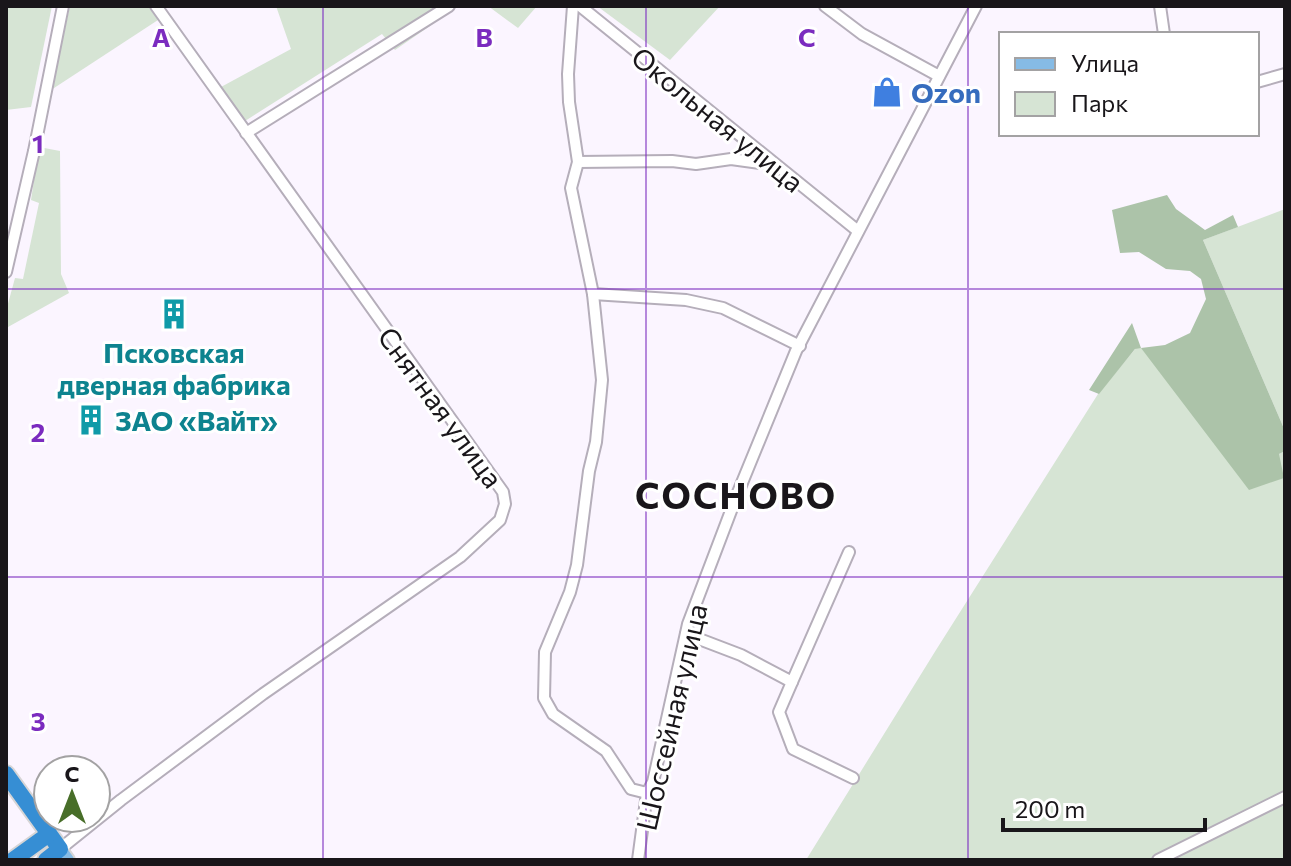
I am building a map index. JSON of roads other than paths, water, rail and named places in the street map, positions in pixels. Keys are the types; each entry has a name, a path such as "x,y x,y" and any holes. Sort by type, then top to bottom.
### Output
{"highway":[{"path":"6,774 32,810"},
{"path":"13,860 49,834 64,855 46,860"}],"street":[{"path":"6,272 63,6"},
{"name":"Снятная улица","path":"64,855 253,701 460,557 500,520 504,512 503,492 156,6"},
{"path":"246,133 449,6"},
{"path":"573,6 568,74 578,162 571,188 593,294 602,380 596,442 573,579 545,652 544,698 553,714 606,751 631,789 647,793"},
{"name":"Окольная улица","path":"580,6 770,161 860,227"},
{"path":"825,6 862,34 939,76"},
{"name":"Шоссейная улица","path":"638,860 647,793 653,782 686,634 737,495 800,346 976,6"},
{"path":"1160,6 1164,32"},
{"path":"1259,81 1285,74"},
{"path":"578,162 672,161 696,164 731,159 760,163 770,161"},
{"path":"593,294 686,300 723,308 800,346"},
{"path":"849,552 779,712 793,749 853,778"},
{"path":"686,634 741,655 792,682"},
{"path":"1158,860 1285,797"}],"place":[{"name":"Ozon","path":"887,92"},
{"name":"Псковская дверная фабрика","path":"174,314"},
{"name":"ЗАО «Вайт»","path":"91,420"}],"district":[{"name":"СОСНОВО","path":"736,494"}]}
